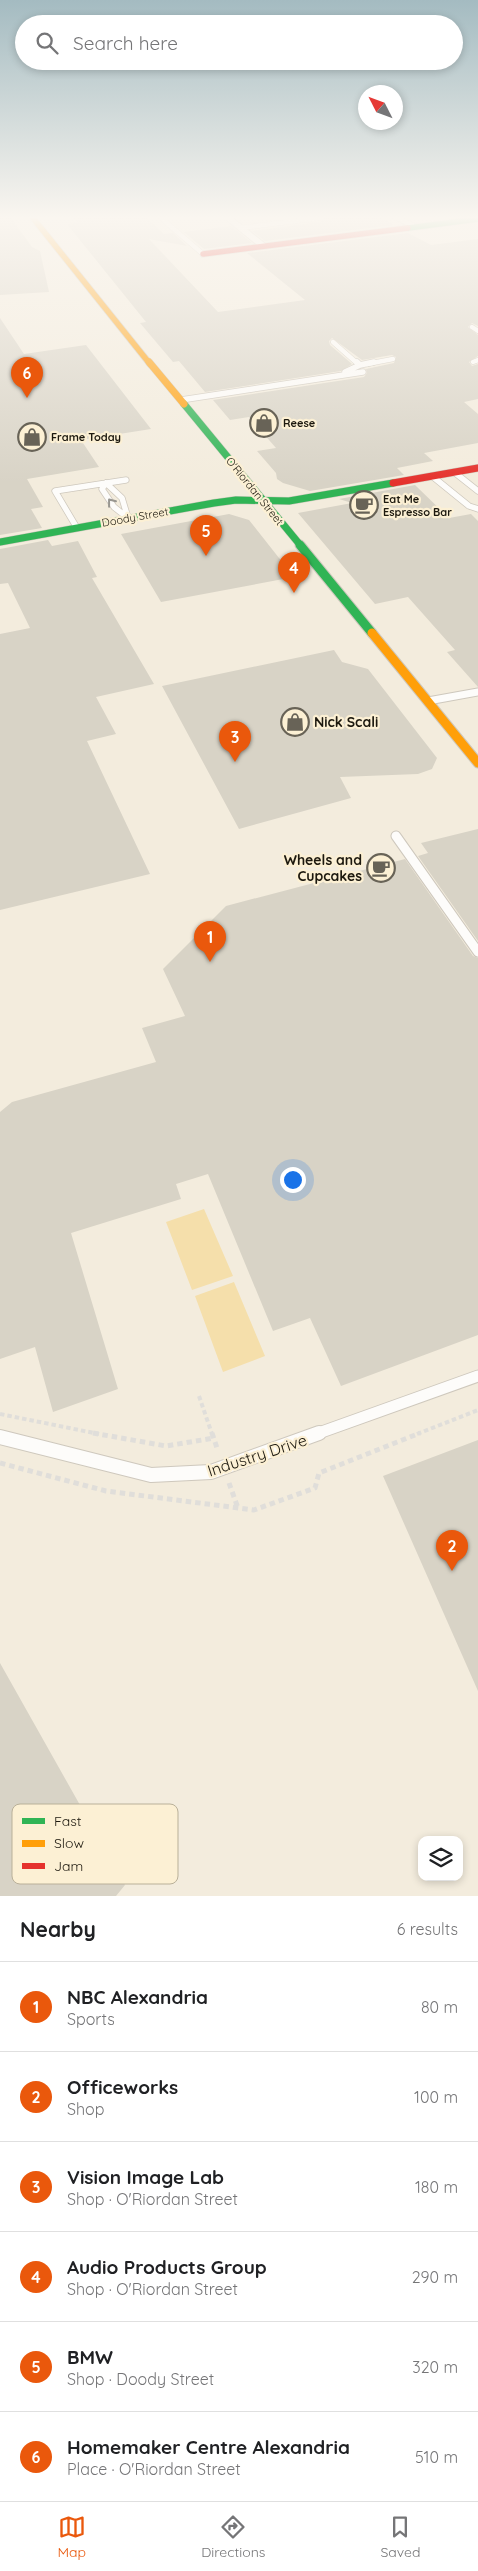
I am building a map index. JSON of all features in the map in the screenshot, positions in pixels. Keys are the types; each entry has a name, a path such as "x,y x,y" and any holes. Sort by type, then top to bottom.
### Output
{"main road":[{"name":"O'Riordan Street","path":"102,306 478,763"},
{"name":"Doody Street","path":"0,542 214,503 288,501 478,468"}],"lane":[{"path":"472,327 478,331"},
{"path":"333,342 360,365"},
{"path":"333,377 360,365 393,359"},
{"path":"181,400 363,372"},
{"path":"454,472 478,491"},
{"path":"432,476 469,506 478,509"},
{"path":"77,528 55,491 126,480"},
{"path":"106,483 102,489 114,507 128,518"},
{"path":"106,483 115,487 128,508 128,518"},
{"path":"428,701 478,692"},
{"path":"396,836 478,952"},
{"name":"Industry Drive","path":"0,1437 151,1475 211,1472 478,1376"}],"path":[{"path":"0,1414 166,1446 214,1438"}],"shaded area":[{"path":"204,1209 233,1276 192,1290 166,1222"},
{"path":"234,1282 265,1356 223,1372 195,1296"}],"building":[{"path":"133,306 213,306 218,312 258,306 478,306 478,326 472,323 468,327 478,335 478,356 469,362 472,366 478,364 478,399 464,402 478,414 478,443 424,453 433,461 397,468 404,475 310,491 283,483 277,479 276,473 257,451 276,448 249,417 230,420 213,400 364,377 367,373 366,369 394,363 396,357 392,355 362,360 332,338 329,341 330,345 352,364 341,371 205,392 179,361 173,362 140,323 146,322"},
{"path":"0,318 24,354 86,345 151,429 81,440 99,467 27,479 43,507 31,509 42,528 0,535"},
{"path":"415,485 449,518 471,514 478,521 478,687 447,652 455,650 408,597 375,604 298,513 352,503 339,499"},
{"path":"229,514 249,520 294,577 161,602 121,534"},
{"path":"48,540 52,546 78,541 97,577 92,578 154,684 96,697 116,734 87,741 150,874 0,910 0,634 30,628 8,583 0,584 0,549"},
{"name":"Nick Scali","path":"334,650 342,662 368,669 437,758 432,769 418,774 340,777 351,798 239,829 162,686"},
{"path":"478,829 478,941 418,856 428,853 421,843"},
{"path":"405,859 473,956 478,958 478,1335 341,1386 310,1318 273,1331 208,1174 176,1184 181,1199 71,1233 118,1389 53,1412 35,1347 0,1359 0,1112 12,1102 156,1062 142,1028 185,1016 163,969 226,906"},
{"path":"478,1440 478,1691 383,1476"},
{"path":"0,1663 79,1804 12,1804 12,1884 125,1885 116,1896 0,1896"}],"traffic: fast":[{"path":"184,404 372,633"},
{"path":"0,542 214,503 236,500 289,501 393,483"}],"traffic: slow":[{"path":"102,306 184,404"},
{"path":"372,633 478,763"}],"traffic: jam":[{"path":"393,483 478,468"}],"place":[{"name":"Homemaker Centre Alexandria","path":"27,398"},
{"name":"Reese","path":"264,423"},
{"name":"Frame Today","path":"32,437"},
{"name":"Eat Me Espresso Bar","path":"364,505"},
{"name":"BMW","path":"206,556"},
{"name":"Audio Products Group","path":"294,593"},
{"name":"Nick Scali","path":"295,722"},
{"name":"Vision Image Lab","path":"235,762"},
{"name":"Wheels and Cupcakes","path":"381,868"},
{"name":"NBC Alexandria","path":"210,962"},
{"name":"Officeworks","path":"452,1571"}]}
